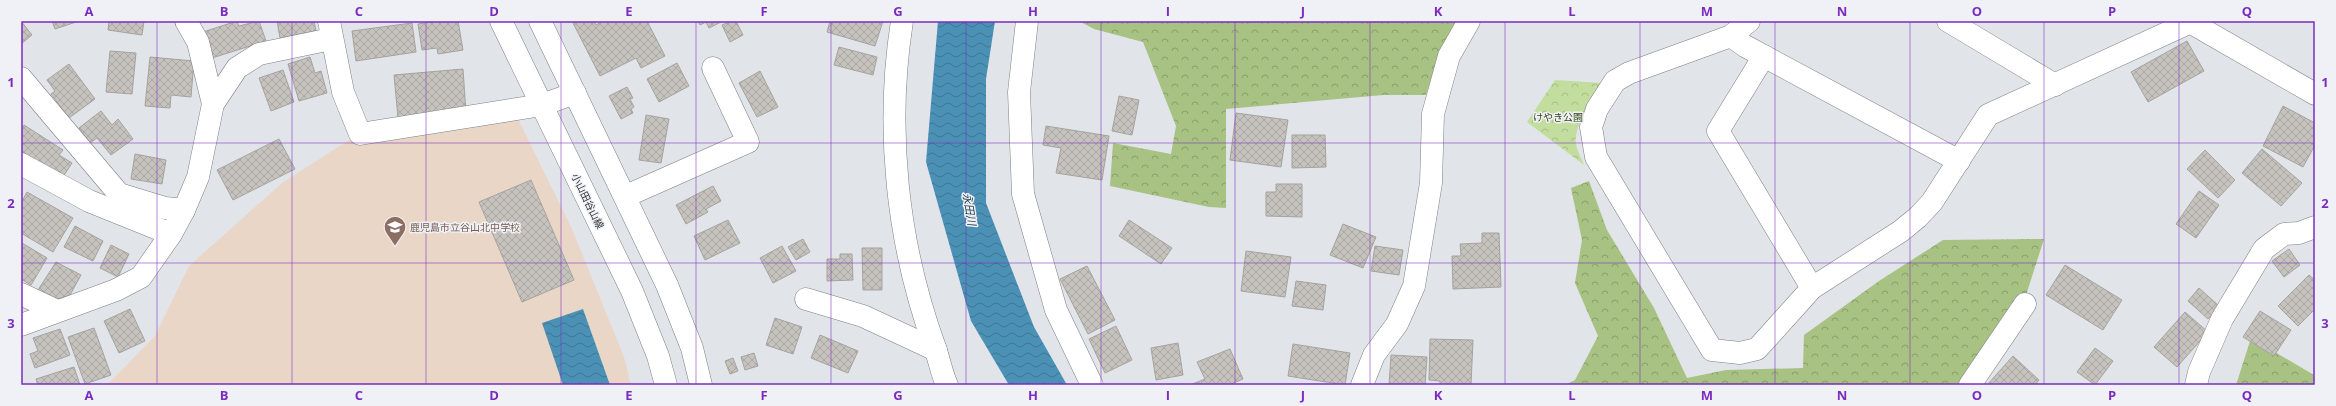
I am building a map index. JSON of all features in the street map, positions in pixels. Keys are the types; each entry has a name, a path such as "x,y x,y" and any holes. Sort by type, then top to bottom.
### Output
{"street":[{"path":"186,21 198,42 214,104"},
{"name":"小山田谷山線","path":"501,21 632,291 658,356 666,385"},
{"path":"540,21 626,196 667,285 692,348 701,385"},
{"path":"902,21 897,54 894,94 895,153 900,204 922,313 947,385"},
{"path":"1027,21 1019,92 1023,194 1056,310 1092,385"},
{"path":"1362,385 1374,355 1397,324 1414,286 1431,183 1432,114 1449,56 1469,21"},
{"path":"1749,21 1732,36 1629,73 1615,81 1597,109 1591,127 1596,157 1712,350 1740,353 1757,349 1812,288 1901,231 1918,218 1932,202 1988,115 2191,22 2315,94"},
{"path":"1948,21 2055,85"},
{"path":"21,325 116,290 140,277 171,234 184,210 198,177 214,104 238,68 259,54 330,30 343,92 360,134 542,105 575,93"},
{"path":"1732,36 1764,56 1958,161"},
{"path":"1764,56 1718,131 1812,288"},
{"path":"626,196 748,142 713,68"},
{"path":"21,78 119,194 165,208 184,210"},
{"path":"21,164 89,201 171,234"},
{"path":"2196,385 2199,372 2222,318 2264,249 2284,234 2299,233 2315,227"},
{"path":"21,294 57,311"},
{"path":"806,299 863,316 936,350"},
{"path":"1970,385 2025,304"}],"shaded area":[{"name":"鹿児島市立谷山北中学校","path":"517,117 572,229 624,357 631,385 107,385 155,336 189,266 282,183 349,140"}],"green space":[{"path":"1079,21 1458,21 1439,53 1426,95 1383,95 1226,109 1226,208 1209,207 1110,186 1113,143 1171,154 1176,126 1143,42 1094,29"},
{"name":"けやき公園","path":"1555,80 1602,83 1584,112 1576,137 1577,149 1584,165 1527,122"},
{"path":"1589,181 1607,230 1654,308 1687,378 1726,370 1803,368 1804,335 1879,281 1943,240 2044,239 2021,311 1973,385 1565,385 1575,380 1598,336 1575,283 1582,240 1571,188"},
{"path":"2251,338 2314,375 2315,385 2236,385"}],"water":[{"name":"永田川","path":"938,21 995,21 986,79 986,203 1034,327 1067,385 1009,385 971,321 926,162"},
{"path":"583,309 610,385 563,385 542,323"}],"building":[{"path":"21,21 32,35 21,44"},
{"path":"52,21 79,21 55,29"},
{"path":"109,21 144,21 142,35 108,30"},
{"path":"237,21 239,26 259,21 266,41 212,58 203,32"},
{"path":"277,21 314,21 316,31 280,38"},
{"path":"438,21 458,21 463,50 438,54 437,48 422,50 418,24"},
{"path":"577,21 594,21 596,25 603,21 647,21 665,56 641,68 636,58 600,76 573,23"},
{"path":"698,21 723,21 709,28 706,22 700,25"},
{"path":"731,21 736,21 743,35 730,42 722,25"},
{"path":"830,21 883,21 875,46 827,32"},
{"path":"412,23 416,52 356,61 352,31"},
{"path":"2187,41 2204,71 2148,102 2131,72"},
{"path":"839,47 877,57 873,75 834,65"},
{"path":"110,51 136,53 132,94 106,92"},
{"path":"150,57 194,61 191,97 171,95 170,108 145,106"},
{"path":"310,57 315,73 321,71 327,93 299,101 288,64"},
{"path":"677,63 689,86 659,102 647,79"},
{"path":"69,64 95,99 69,118 51,94 55,91 47,80"},
{"path":"463,69 466,113 398,118 394,75"},
{"path":"283,70 294,102 271,111 259,78"},
{"path":"760,71 778,107 757,117 739,83"},
{"path":"627,87 633,98 630,99 634,107 631,109 633,113 621,119 609,96"},
{"path":"1119,96 1139,100 1132,135 1112,131"},
{"path":"2283,106 2315,123 2315,145 2303,167 2263,146"},
{"path":"101,111 112,125 118,119 133,139 111,155 97,138 90,143 79,128"},
{"path":"1236,113 1288,120 1281,167 1230,160"},
{"path":"646,115 669,119 661,163 639,160"},
{"path":"24,125 63,150 59,155 72,163 61,180 21,153 21,129"},
{"path":"1046,126 1109,136 1102,180 1056,173 1061,148 1043,145"},
{"path":"1292,135 1325,135 1326,167 1292,168"},
{"path":"279,139 295,169 233,200 217,170"},
{"path":"2262,149 2302,183 2281,206 2242,173"},
{"path":"2205,150 2235,180 2218,198 2187,169"},
{"path":"135,154 166,160 162,184 131,179"},
{"path":"531,180 574,280 522,302 479,202"},
{"path":"1276,184 1302,184 1302,217 1266,216 1266,192 1276,192"},
{"path":"713,186 721,201 706,209 708,212 686,224 676,205"},
{"path":"2199,191 2219,205 2196,238 2176,224"},
{"path":"27,192 73,218 53,252 21,233 21,203"},
{"path":"728,220 740,243 705,260 694,236"},
{"path":"1129,220 1172,248 1161,264 1119,236"},
{"path":"1343,224 1376,237 1363,268 1330,255"},
{"path":"75,226 103,241 93,261 64,247"},
{"path":"1482,233 1499,233 1501,287 1453,289 1452,256 1461,256 1460,244 1482,243"},
{"path":"803,239 810,252 796,260 788,247"},
{"path":"22,243 47,258 31,285 21,279"},
{"path":"111,245 129,254 118,277 100,268"},
{"path":"782,246 796,271 773,283 760,258"},
{"path":"1375,246 1403,250 1399,275 1371,271"},
{"path":"862,248 882,248 882,290 863,290"},
{"path":"2289,249 2300,265 2284,277 2272,261"},
{"path":"1246,251 1291,257 1285,297 1241,291"},
{"path":"840,254 852,254 853,280 827,281 827,259 840,259"},
{"path":"56,262 81,275 70,295 54,300 38,290"},
{"path":"2065,265 2122,300 2103,330 2046,295"},
{"path":"1087,266 1115,320 1088,334 1060,279"},
{"path":"2309,275 2315,280 2315,309 2298,326 2278,306"},
{"path":"1296,281 1326,285 1323,310 1292,306"},
{"path":"2199,288 2219,306 2208,319 2188,301"},
{"path":"130,309 145,341 119,353 104,321"},
{"path":"2260,311 2291,330 2274,356 2243,337"},
{"path":"2185,312 2208,332 2177,367 2154,347"},
{"path":"775,318 802,327 793,354 766,345"},
{"path":"1116,326 1132,360 1105,373 1089,339"},
{"path":"94,328 111,375 85,384 68,337"},
{"path":"60,329 70,355 35,368 30,354 38,351 33,338"},
{"path":"820,335 858,351 848,373 811,358"},
{"path":"1430,339 1473,340 1471,385 1440,385 1440,381 1429,380"},
{"path":"1178,343 1183,375 1156,380 1151,348"},
{"path":"1293,344 1350,353 1345,385 1288,376"},
{"path":"2095,348 2113,361 2095,385 2077,372"},
{"path":"1230,349 1243,379 1229,385 1190,385 1205,379 1197,362"},
{"path":"754,353 758,366 745,370 741,357"},
{"path":"1391,355 1427,357 1425,385 1389,385"},
{"path":"2013,356 2039,380 2035,385 1987,385"},
{"path":"733,358 738,371 730,374 725,361"},
{"path":"74,367 80,385 38,385 36,379"}],"place":[{"name":"鹿児島市立谷山北中学校","path":"395,246"}]}
